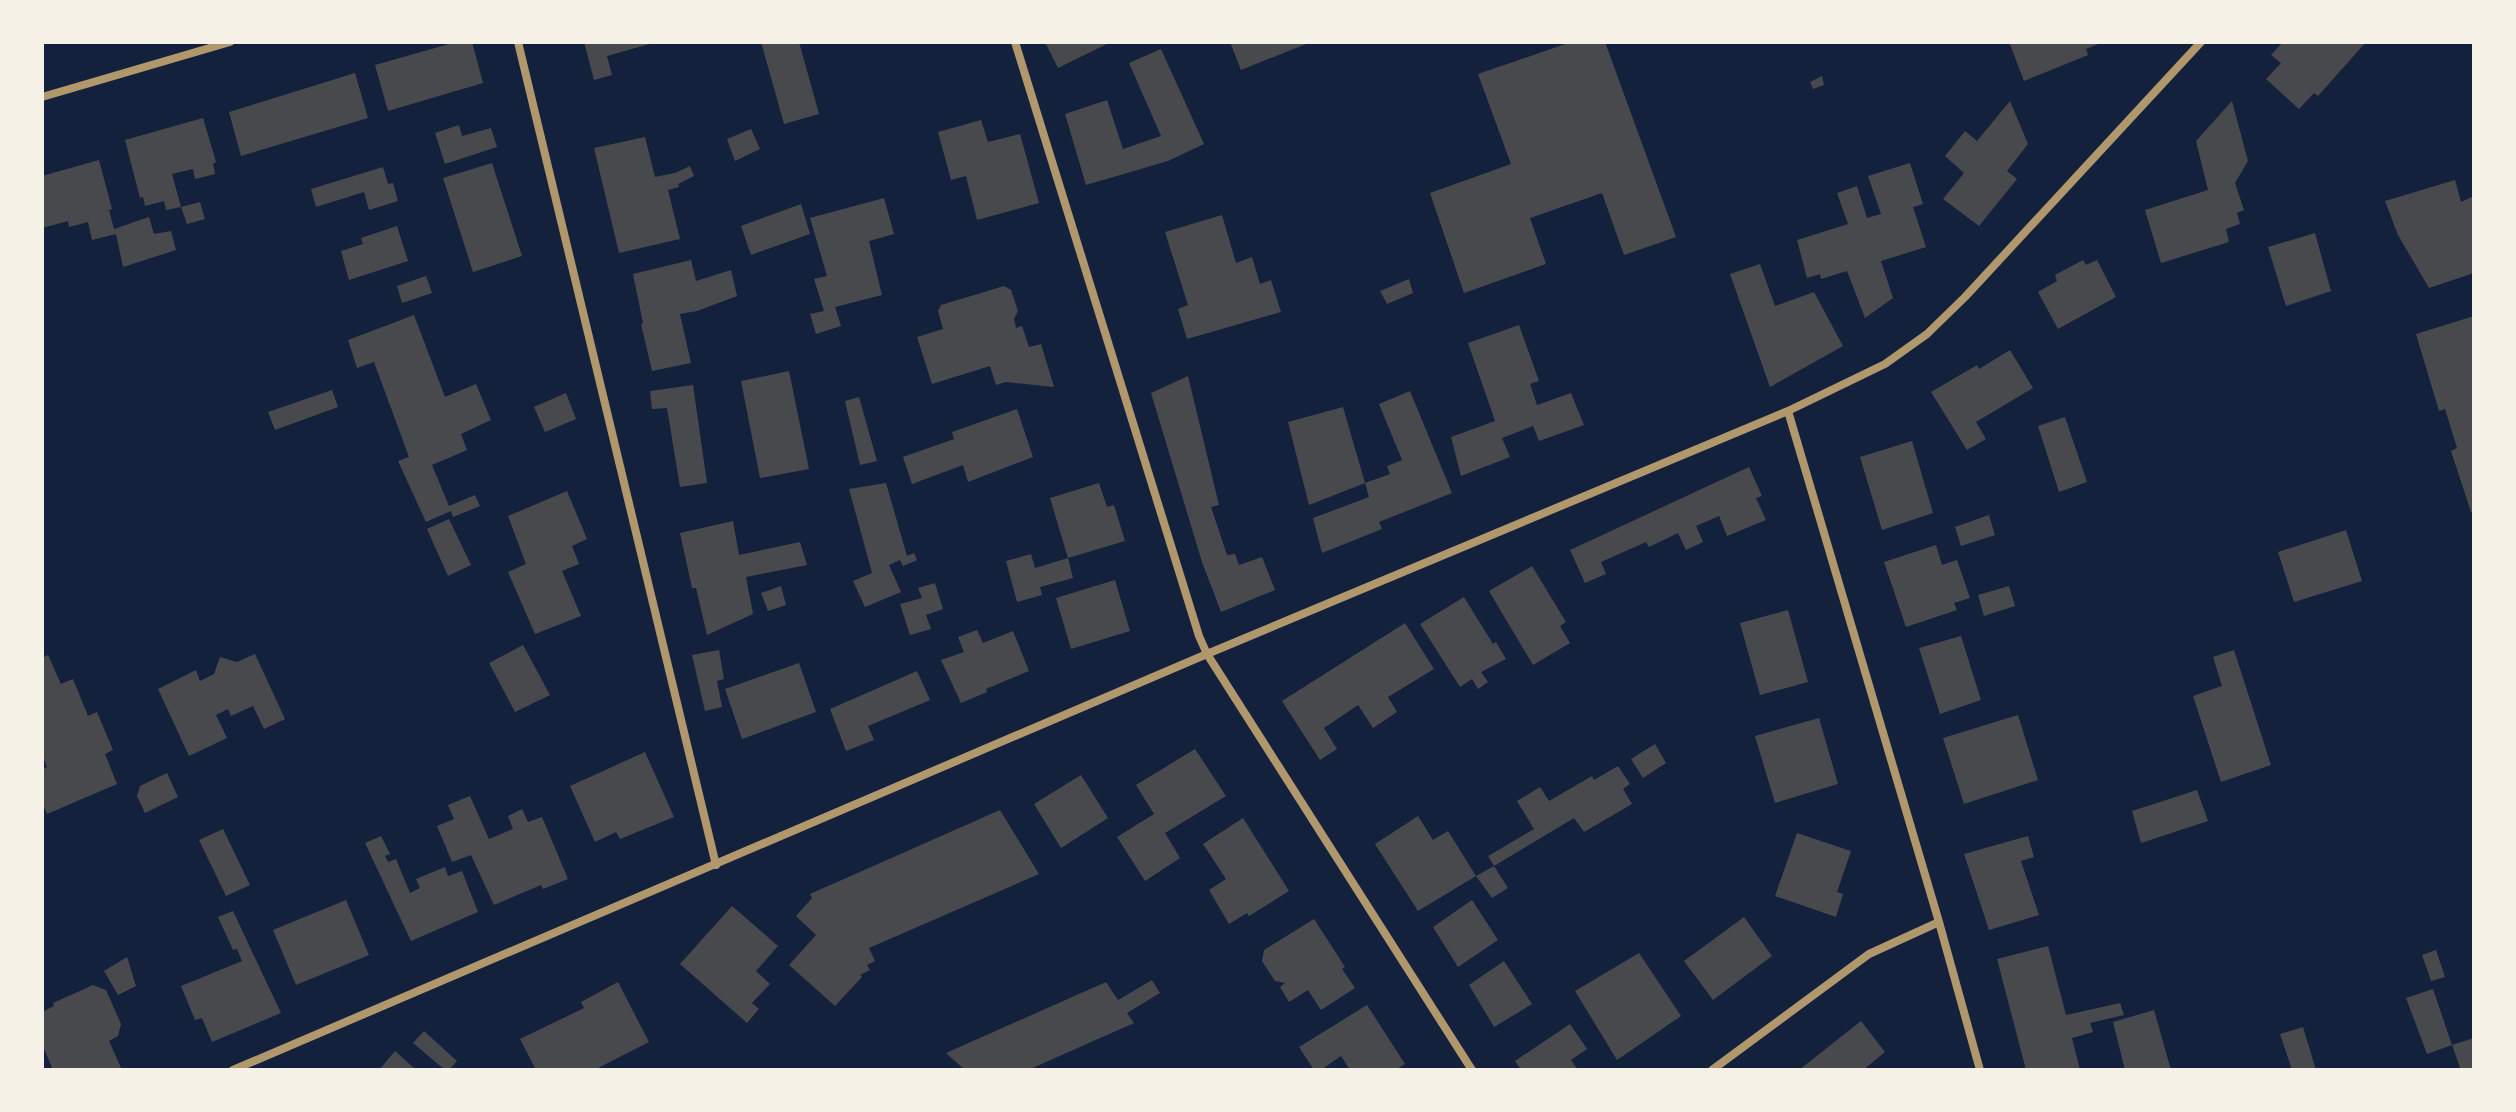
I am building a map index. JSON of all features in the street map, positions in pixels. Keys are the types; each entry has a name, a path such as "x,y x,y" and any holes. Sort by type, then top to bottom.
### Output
{"street":[{"path":"42,97 230,42"},
{"path":"518,42 716,865"},
{"path":"1015,42 1192,617 1207,654 1472,1070"},
{"path":"233,1070 1207,654 1788,411 1885,364 1927,334 1965,297 2201,42"},
{"path":"1788,411 1980,1070"},
{"path":"1712,1070 1869,954 1939,922"}],"building":[{"path":"456,42 472,42 483,83 388,111 375,65"},
{"path":"584,42 653,43 607,56 612,75 594,80"},
{"path":"761,42 799,42 819,114 784,124"},
{"path":"1045,42 1111,42 1058,68"},
{"path":"1230,42 1311,42 1241,70"},
{"path":"1571,42 1605,42 1676,237 1624,255 1602,193 1530,218 1546,264 1464,293 1430,193 1511,164 1478,74"},
{"path":"2009,42 2103,42 2086,49 2088,55 2024,81"},
{"path":"2283,42 2366,42 2318,96 2314,93 2299,109 2266,79 2281,63 2271,55"},
{"path":"1161,49 1204,144 1168,161 1086,185 1065,114 1107,100 1123,149 1161,136 1129,63"},
{"path":"355,73 368,118 241,156 229,112"},
{"path":"1822,76 1824,85 1813,89 1810,82"},
{"path":"2010,101 2028,144 2007,171 2017,179 1979,226 1943,199 1964,173 1945,156 1965,131 1977,141"},
{"path":"2232,101 2248,161 2235,183 2244,210 2237,213 2240,224 2226,229 2229,242 2161,263 2145,210 2208,190 2196,141"},
{"path":"203,118 216,162 213,164 215,174 195,179 193,169 172,174 181,207 166,210 164,201 145,206 143,197 140,198 125,140"},
{"path":"981,120 988,142 1020,134 1039,203 977,220 966,176 951,180 938,132"},
{"path":"459,125 462,136 491,128 497,147 445,164 435,133"},
{"path":"751,129 760,149 735,161 727,139"},
{"path":"645,137 655,177 690,166 694,176 678,184 679,187 668,190 680,239 619,253 594,148"},
{"path":"99,160 114,229 149,217 154,234 171,231 176,250 123,267 116,234 92,240 88,222 69,227 68,221 42,228 42,176"},
{"path":"492,163 522,256 473,272 443,178"},
{"path":"1910,163 1923,204 1913,207 1926,247 1881,261 1893,298 1865,318 1847,271 1821,279 1820,274 1807,278 1797,240 1848,224 1837,193 1857,186 1867,218 1881,214 1868,176"},
{"path":"383,167 388,184 393,183 398,201 369,210 364,192 316,207 311,189"},
{"path":"2455,180 2461,202 2474,196 2474,269 2471,274 2429,288 2398,235 2385,201"},
{"path":"884,198 894,234 869,241 882,295 835,307 841,326 816,334 810,314 824,311 814,279 827,276 810,218"},
{"path":"200,202 205,219 187,224 181,207"},
{"path":"801,204 810,234 751,255 741,226"},
{"path":"1222,215 1236,263 1252,257 1260,284 1271,280 1281,312 1187,339 1178,309 1188,305 1165,232"},
{"path":"397,226 408,261 349,280 341,251 363,244 361,238"},
{"path":"2315,233 2331,291 2286,306 2268,247"},
{"path":"691,260 696,281 731,270 737,296 680,314 691,363 652,371 633,274"},
{"path":"2083,260 2086,265 2097,260 2116,297 2058,329 2038,292 2057,281 2055,275"},
{"path":"1760,264 1775,306 1814,292 1843,346 1770,387 1730,274"},
{"path":"426,276 432,293 402,303 397,286"},
{"path":"1409,279 1413,293 1387,304 1380,291"},
{"path":"1004,286 1011,290 1018,311 1014,319 1016,328 1022,326 1029,347 1041,344 1054,387 1006,382 996,385 990,366 932,384 917,337 943,329 938,311 941,305"},
{"path":"414,315 445,397 476,384 491,420 461,434 467,450 432,465 449,506 475,495 480,506 453,517 451,511 426,522 398,461 409,457 374,362 357,368 348,340"},
{"path":"2474,316 2474,511 2471,512 2451,451 2457,448 2445,409 2439,411 2416,334"},
{"path":"1519,325 1539,381 1530,384 1537,405 1571,393 1584,425 1539,441 1533,426 1502,438 1510,457 1461,476 1451,437 1495,421 1468,343"},
{"path":"2010,350 2033,388 1976,422 1986,439 1967,450 1931,392"},
{"path":"789,371 809,469 760,478 741,381"},
{"path":"1188,376 1219,505 1211,507 1227,555 1235,554 1239,565 1262,557 1275,590 1221,612 1202,562 1151,393"},
{"path":"693,385 707,483 680,487 667,408 652,409 650,391"},
{"path":"332,390 338,407 275,430 268,412"},
{"path":"1410,391 1452,493 1379,522 1382,529 1322,553 1313,518 1369,497 1365,483 1390,474 1387,466 1402,460 1379,404"},
{"path":"566,393 576,419 545,432 534,407"},
{"path":"859,397 877,461 860,465 845,401"},
{"path":"1343,407 1365,483 1309,505 1288,422"},
{"path":"1017,409 1033,457 968,482 963,465 912,484 903,457 954,439 952,432"},
{"path":"2065,417 2087,482 2059,492 2038,426"},
{"path":"1912,441 1933,513 1882,530 1860,457"},
{"path":"1749,467 1762,496 1756,498 1766,520 1727,536 1719,516 1696,526 1703,542 1686,550 1678,533 1649,547 1646,542 1601,562 1606,574 1585,583 1570,550"},
{"path":"886,483 907,556 914,553 917,560 903,566 900,560 889,565 901,592 865,607 853,581 872,573 849,489"},
{"path":"1099,483 1107,507 1114,505 1125,541 1068,558 1050,498"},
{"path":"567,491 587,539 572,546 579,564 562,571 581,616 535,634 508,572 526,564 508,516"},
{"path":"1989,515 1995,535 1961,546 1955,527"},
{"path":"449,519 471,565 448,576 427,529"},
{"path":"733,521 739,555 800,542 807,565 746,577 753,614 707,635 696,588 692,588 680,533"},
{"path":"2346,530 2362,581 2294,602 2278,552"},
{"path":"1936,545 1942,565 1957,560 1970,598 1954,603 1957,610 1906,627 1884,562"},
{"path":"1031,554 1035,568 1068,558 1073,578 1040,587 1042,595 1017,602 1006,561"},
{"path":"1532,566 1566,622 1560,626 1570,643 1533,665 1489,591"},
{"path":"1115,580 1130,631 1071,649 1056,598"},
{"path":"935,583 943,609 926,615 931,629 910,635 900,604 922,598 918,588"},
{"path":"781,586 786,605 768,611 761,593"},
{"path":"2009,586 2015,606 1984,616 1978,595"},
{"path":"1464,597 1506,659 1481,672 1488,682 1478,689 1472,679 1460,687 1420,624"},
{"path":"1788,610 1808,682 1760,695 1740,623"},
{"path":"1405,623 1434,669 1388,697 1397,712 1373,728 1358,705 1324,728 1337,749 1320,760 1282,701"},
{"path":"977,630 983,643 1013,631 1029,671 961,703 941,660 964,652 958,637"},
{"path":"1961,636 1981,700 1940,714 1919,648"},
{"path":"523,645 550,695 515,712 489,663"},
{"path":"719,650 724,679 717,681 722,707 705,711 692,655"},
{"path":"2234,650 2271,765 2221,782 2193,696 2222,686 2213,657"},
{"path":"255,654 285,719 264,729 253,706 231,716 228,709 216,715 227,738 189,756 158,689 196,670 200,681 214,674 220,657 237,662"},
{"path":"48,655 61,684 73,679 88,716 97,712 113,750 105,754 117,784 47,814 42,802 42,769 47,767 42,754 42,658"},
{"path":"799,663 816,712 742,739 725,689"},
{"path":"917,671 930,700 868,726 874,740 846,751 830,709"},
{"path":"2018,715 2038,780 1964,804 1943,738"},
{"path":"1819,718 1838,784 1775,803 1755,736"},
{"path":"1655,744 1666,763 1643,778 1631,759"},
{"path":"1195,749 1226,796 1165,833 1180,858 1145,881 1117,837 1154,814 1136,785"},
{"path":"645,752 674,817 620,839 616,832 595,842 570,786"},
{"path":"1618,766 1630,784 1623,789 1632,804 1584,832 1574,818 1494,866 1488,856 1534,829 1517,801 1540,787 1549,801 1592,776 1594,780"},
{"path":"167,773 178,797 145,813 137,796 140,786"},
{"path":"1081,775 1108,818 1061,848 1034,804"},
{"path":"2197,790 2208,821 2141,843 2132,811"},
{"path":"470,796 489,839 513,829 508,816 522,809 528,822 542,817 568,879 543,889 541,885 494,905 471,855 452,862 437,826 454,819 448,805"},
{"path":"1000,810 1039,874 869,948 875,961 867,965 870,970 860,975 862,977 835,1006 789,965 816,935 796,916 812,898 810,894"},
{"path":"1418,816 1433,840 1448,831 1476,876 1418,911 1375,844"},
{"path":"1243,818 1289,891 1249,916 1247,913 1229,924 1209,890 1226,879 1203,844"},
{"path":"223,829 250,885 226,896 199,840"},
{"path":"1797,833 1851,851 1837,892 1843,894 1836,917 1775,896"},
{"path":"381,836 390,854 385,856 388,862 396,859 410,893 420,888 416,879 445,867 448,876 462,871 478,912 411,941 365,843"},
{"path":"2028,836 2034,857 2021,861 2039,915 1989,930 1964,854"},
{"path":"1494,866 1508,888 1492,898 1476,876"},
{"path":"346,900 369,955 296,985 273,930"},
{"path":"1472,900 1498,940 1458,967 1433,927"},
{"path":"732,906 778,946 756,971 770,984 752,1003 759,1009 747,1023 680,964"},
{"path":"233,911 281,1013 212,1042 202,1018 195,1020 181,986 242,961 237,949 233,950 218,917"},
{"path":"1744,917 1772,956 1713,1000 1684,961"},
{"path":"1314,919 1355,988 1321,1010 1308,990 1289,1002 1280,987 1285,983 1275,981 1262,961 1264,950"},
{"path":"2048,946 2066,1015 2120,1003 2124,1015 2090,1023 2093,1032 2072,1038 2080,1070 2026,1070 1997,959"},
{"path":"2436,950 2445,977 2431,981 2422,955"},
{"path":"1639,953 1681,1016 1617,1060 1575,991"},
{"path":"127,957 136,986 118,995 104,971"},
{"path":"1504,961 1532,1004 1494,1027 1469,985"},
{"path":"1152,980 1160,993 1127,1013 1134,1023 1028,1070 965,1070 946,1053 1106,982 1118,1000"},
{"path":"618,982 649,1042 594,1070 536,1070 520,1039 584,1008 581,1002"},
{"path":"93,985 106,990 121,1024 118,1036 109,1041 122,1070 53,1070 42,1044 42,1012 54,1006 53,1003"},
{"path":"2433,989 2452,1045 2427,1054 2406,998"},
{"path":"1367,1005 1405,1064 1395,1070 1350,1070 1341,1056 1321,1070 1314,1070 1299,1047"},
{"path":"2154,1010 2171,1070 2125,1070 2113,1022"},
{"path":"1861,1021 1885,1052 1863,1070 1799,1070"},
{"path":"1570,1024 1587,1049 1571,1060 1578,1070 1521,1070 1515,1061"},
{"path":"2303,1027 2316,1070 2292,1070 2280,1034"},
{"path":"424,1031 457,1061 449,1070 445,1070 413,1043"},
{"path":"2474,1038 2474,1070 2461,1070 2452,1045"},
{"path":"395,1051 414,1068 412,1070 379,1070"}]}
